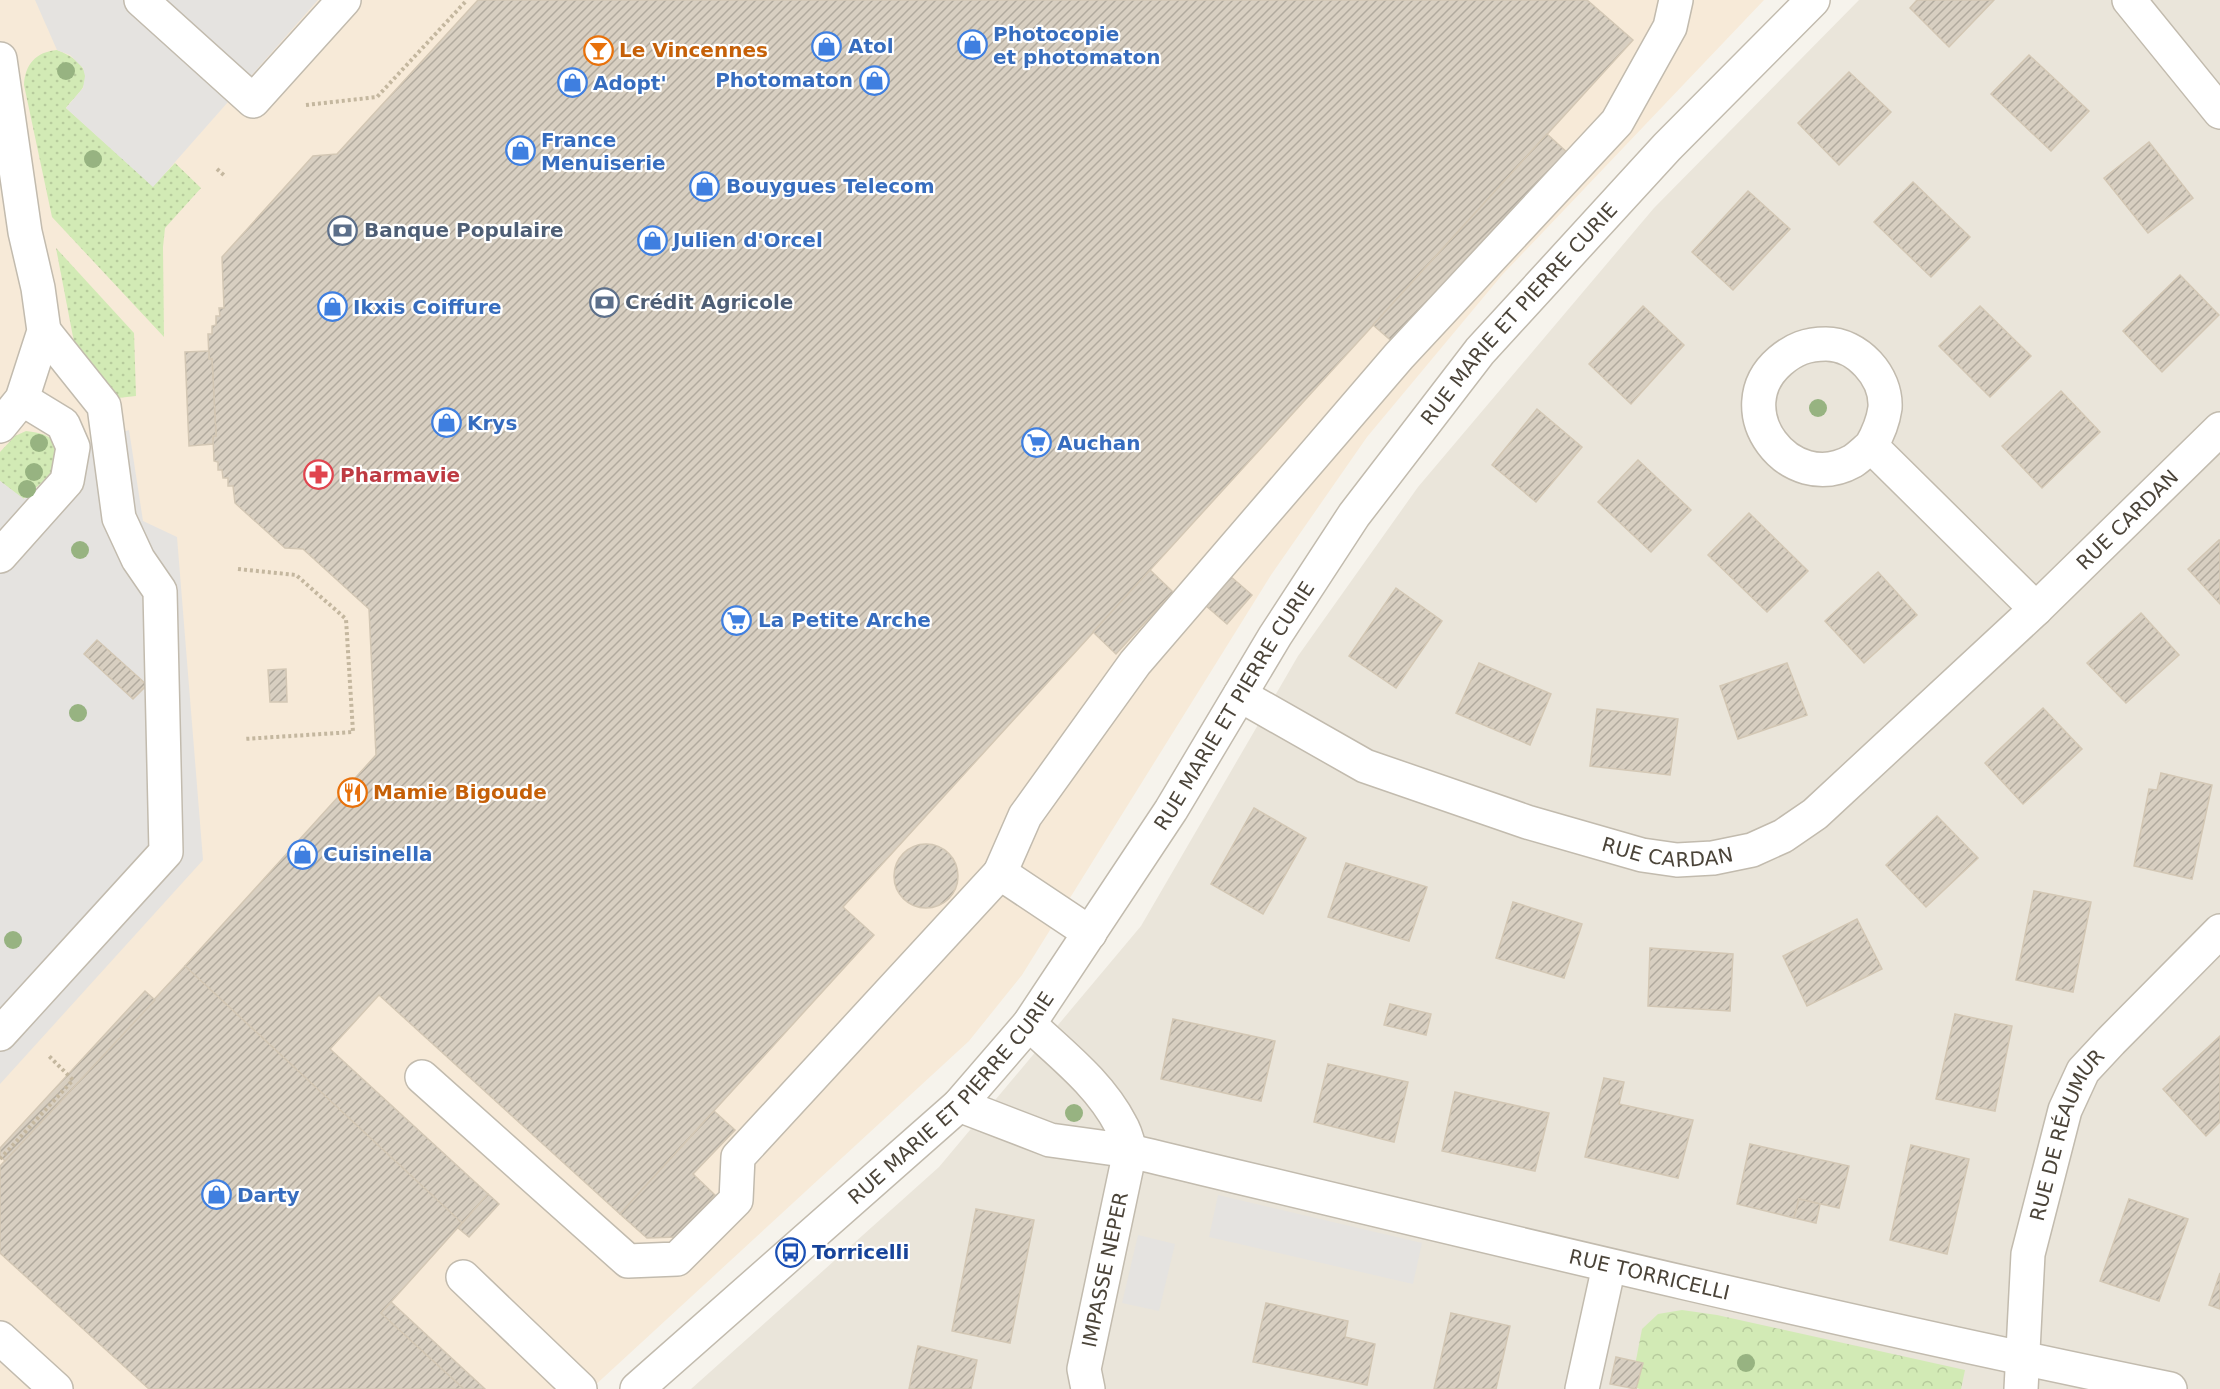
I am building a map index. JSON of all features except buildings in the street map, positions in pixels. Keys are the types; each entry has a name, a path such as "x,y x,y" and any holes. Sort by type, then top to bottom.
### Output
{"street":[{"path":"141,0 253,101 344,0"},
{"path":"422,1077 628,1261 677,1259 736,1200 738,1157 1000,873 1024,816 1135,663 1399,356 1617,122 1670,27 1676,0"},
{"name":"RUE MARIE ET PIERRE CURIE","path":"637,1389 958,1106 1029,1024 1171,810 1275,636 1354,515 1480,351 1667,147 1813,0"},
{"path":"2129,0 2220,112"},
{"path":"0,59 25,232 38,288 44,331 22,399 0,426"},
{"path":"0,1034 166,852 160,591 138,559 119,518 104,406 44,331"},
{"path":"0,556 67,481 73,447 63,424 22,399"},
{"name":"RUE CARDAN","path":"1240,695 1365,766 1527,822 1642,855 1677,860 1713,858 1752,850 1783,836 1815,814 2036,609 2220,429"},
{"path":"1871,446 2036,609"},
{"path":"1000,873 1090,933"},
{"name":"RUE DE RÉAUMUR","path":"2021,1374 2028,1254 2065,1110 2083,1071 2220,931"},
{"path":"1029,1024 1080,1071 1103,1097 1122,1126 1130,1151"},
{"name":"RUE TORRICELLI","path":"958,1106 1050,1140 1130,1151 1609,1266 2021,1374 2170,1389"},
{"name":"IMPASSE NEPER","path":"1088,1389 1084,1368 1130,1151"},
{"path":"1582,1389 1609,1266"},
{"path":"463,1276 580,1389"},
{"path":"0,1338 56,1389"}],"path":[{"path":"300,106 377,97 466,0"},
{"path":"217,169 226,177"},
{"path":"238,569 296,575 346,618 353,732 244,739"},
{"path":"0,1159 73,1080 49,1056"}],"shaded area":[{"path":"0,0 1764,0 1502,275 1367,437 1271,575 1022,975 969,1041 591,1389 0,1389"},
{"path":"35,0 318,0 153,187 66,108 83,88 85,76 83,68 70,55 57,50"},
{"path":"1859,0 2220,0 2220,1389 691,1389 939,1167 1141,926 1298,656 1418,487 1654,208"},
{"path":"129,430 143,521 177,537 203,860 0,1084 0,481 24,499 55,471 73,447"},
{"path":"1218,1195 1422,1243 1413,1284 1209,1237"},
{"path":"1138,1235 1175,1244 1159,1311 1122,1303"}],"green space":[{"path":"57,50 80,64 85,75 82,89 66,108 153,186 175,163 201,188 165,228 163,247 164,337 52,217 24,85 29,65 33,60 43,53"},
{"path":"56,248 134,333 136,396 118,398 105,396 74,342"},
{"path":"26,431 44,435 53,442 56,461 55,471 23,499 0,481 0,452 15,436"},
{"path":"1682,1310 1717,1315 1965,1370 1961,1389 1640,1389 1631,1386 1642,1329 1658,1314"}],"place":[{"name":"Photocopie et photomaton","path":"972,45"},
{"name":"Atol","path":"827,46"},
{"name":"Le Vincennes","path":"598,50"},
{"name":"Photomaton","path":"874,80"},
{"name":"Adopt'","path":"572,83"},
{"name":"France Menuiserie","path":"520,151"},
{"name":"Bouygues Telecom","path":"705,186"},
{"name":"Banque Populaire","path":"343,230"},
{"name":"Julien d'Orcel","path":"652,240"},
{"name":"Crédit Agricole","path":"604,302"},
{"name":"Ikxis Coiffure","path":"332,307"},
{"name":"Krys","path":"446,423"},
{"name":"Auchan","path":"1036,443"},
{"name":"Pharmavie","path":"319,475"},
{"name":"La Petite Arche","path":"737,620"},
{"name":"Mamie Bigoude","path":"352,792"},
{"name":"Cuisinella","path":"302,854"},
{"name":"Darty","path":"216,1195"},
{"name":"Torricelli","path":"791,1252"}]}
